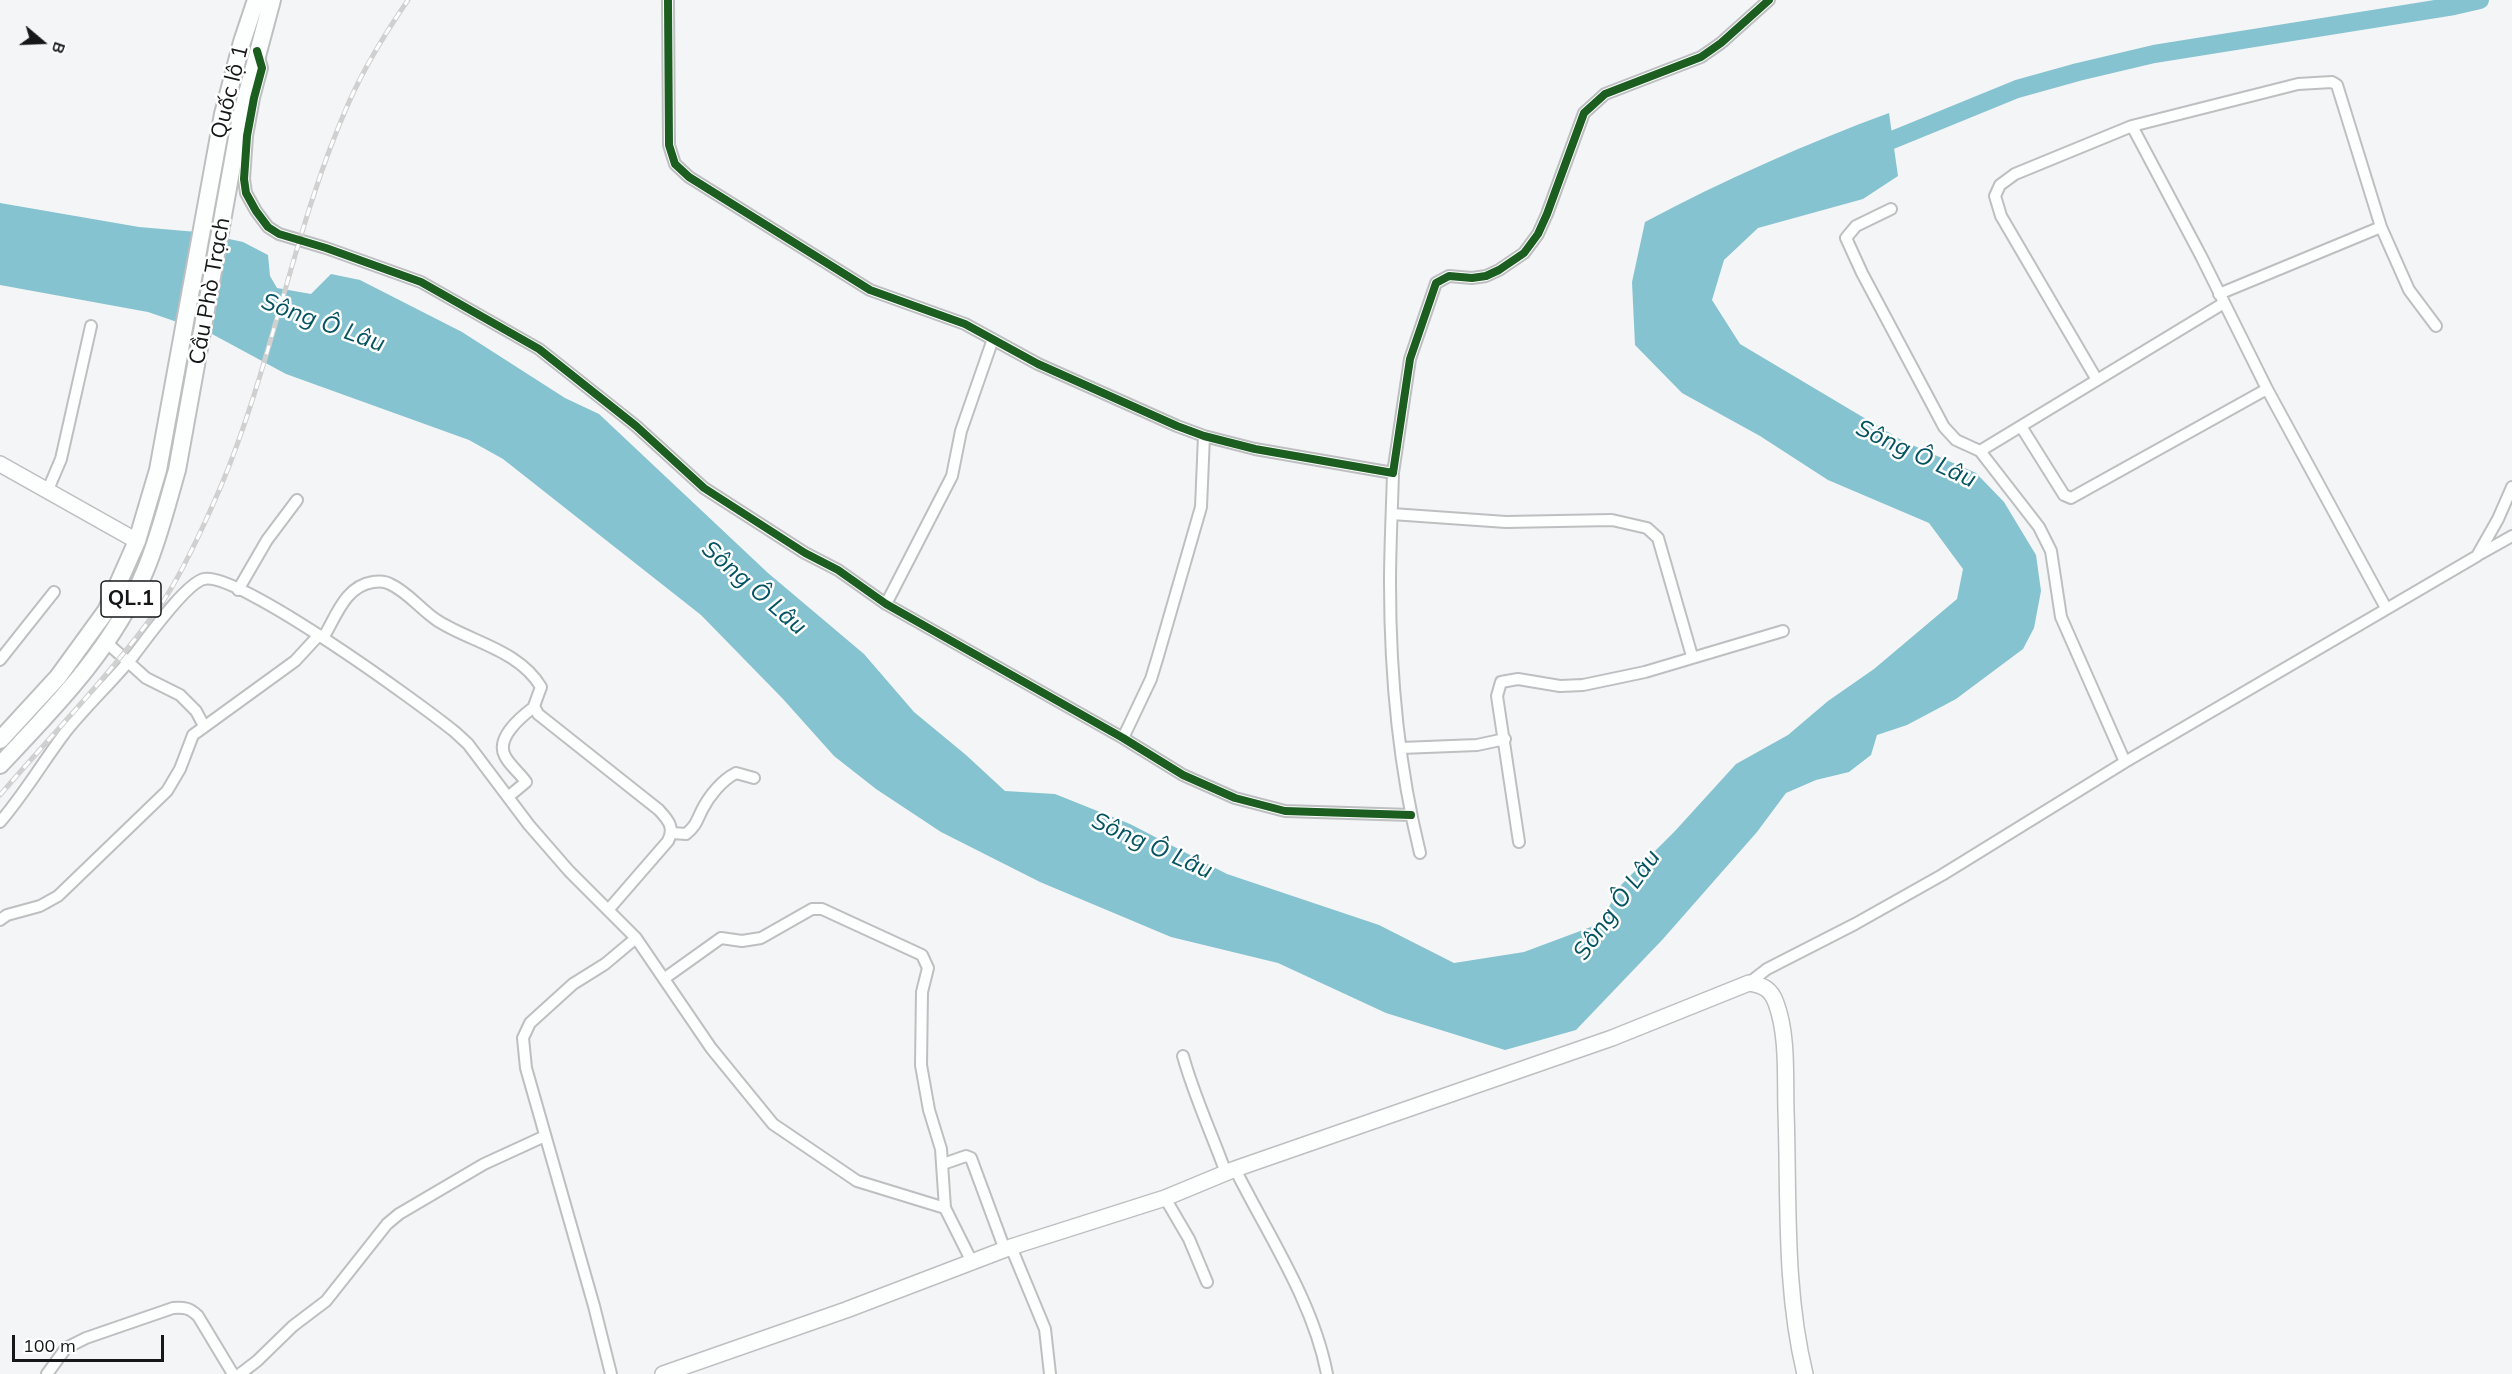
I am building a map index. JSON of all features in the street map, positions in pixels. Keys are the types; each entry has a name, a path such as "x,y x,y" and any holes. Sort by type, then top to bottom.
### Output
{"highway":[{"name":"Quốc lộ 1","path":"209,185 223,114 256,0"},
{"name":"Quốc lộ 1","path":"228,187 241,116 272,0"},
{"name":"Cầu Phò Trạch","path":"137,541 158,470 209,185"},
{"name":"Cầu Phò Trạch","path":"106,642 145,572 163,521 177,470 228,187"},
{"name":"QL.1","path":"0,740 58,677 106,611 137,541"},
{"name":"QL.1","path":"0,765 71,689 106,642"},
{"path":"58,677 71,689"}],"main road":[{"path":"0,464 137,541"},
{"path":"663,1374 846,1311 1008,1249 1165,1198 1231,1171 1612,1038 1749,983 1762,985 1769,991 1776,1002 1782,1030 1789,1182 1788,1261 1804,1374"}],"street":[{"path":"668,0 668,132 671,156 681,171 808,254 870,290 901,303 951,318 1080,383 1204,436 1255,449 1393,473"},
{"path":"1420,853 1411,815 1401,748 1389,584 1393,473 1410,359 1436,282 1449,276 1472,278 1492,273 1524,253 1532,243 1547,214 1580,122 1592,104 1614,91 1701,57 1721,43 1765,1"},
{"path":"257,51 262,68 247,136 244,179 246,193 268,227 279,234 421,282 538,349 636,426 704,488 805,553 838,570 886,604 1209,788 1262,807 1306,812 1411,815"},
{"path":"2097,380 2001,216 1995,196 2000,185 2015,174 2132,126 2298,84 2334,82 2337,85 2382,227 2409,290 2436,326"},
{"path":"2132,126 2267,389 2386,608"},
{"path":"1891,209 1856,226 1846,238 1862,273 1944,427 1956,440 1980,451 2032,518 2051,551 2061,617 2125,762"},
{"path":"1980,451 2022,428 2222,299 2382,227"},
{"path":"47,492 61,459 91,326"},
{"path":"886,604 952,476 961,431 993,339"},
{"path":"2022,428 2064,495 2070,498 2267,389"},
{"path":"1123,738 1156,664 1201,507 1204,436"},
{"path":"2477,556 2499,519 2512,487"},
{"path":"238,590 267,540 297,500"},
{"path":"1392,514 1506,522 1612,520 1647,528 1658,538 1692,656"},
{"path":"1749,983 1767,969 1855,924 1942,875 2125,762 2512,536"},
{"path":"0,822 68,729 128,662 183,594 196,582 208,578 216,579 321,636 406,695 468,744 529,825 569,871 636,938 711,1048 781,1131 857,1181 945,1208"},
{"path":"0,920 7,915 40,906 58,896 167,791 180,769 193,735 295,661 321,636 352,590 370,582 385,582 405,594 440,622 496,649 522,666 541,687 534,707 516,722 504,742 504,755 526,782 508,797"},
{"path":"0,660 54,592"},
{"path":"1519,842 1497,696 1501,682 1518,679 1560,686 1583,685 1645,672 1692,656 1783,631"},
{"path":"106,642 152,681 180,695 196,711 204,726"},
{"path":"534,707 538,714 659,810 671,826 672,833 668,841 609,909"},
{"path":"1401,748 1477,745 1505,739"},
{"path":"672,833 686,834 694,827 703,808 729,777 736,773 754,778"},
{"path":"664,978 721,938 752,940 812,909 822,909 918,952 925,959 928,968 922,992 921,1065 924,1087 943,1164 945,1208 972,1262"},
{"path":"611,1374 588,1284 526,1068 523,1047 526,1029 530,1023 573,984 605,964 636,938"},
{"path":"1183,1056 1191,1085 1209,1126 1231,1171 1293,1281 1320,1344 1327,1374"},
{"path":"240,1374 293,1326 326,1301 387,1224 399,1214 484,1164 545,1136"},
{"path":"943,1164 966,1156 971,1158 1008,1249 1045,1329 1050,1374"},
{"path":"1165,1198 1189,1239 1207,1282"},
{"path":"47,1374 66,1348 86,1338 173,1308 184,1307 198,1316 233,1374"},
{"path":"1320,1374 1324,1359"}],"water":[{"path":"1889,113 1898,176 1863,199 1758,228 1724,260 1712,300 1740,344 1903,441 1976,473 2004,502 2036,555 2041,591 2034,628 2023,649 1956,699 1907,725 1877,735 1871,755 1849,772 1816,780 1786,793 1757,832 1663,939 1576,1030 1505,1050 1386,1013 1278,963 1171,937 1040,882 941,832 876,789 834,756 783,699 701,615 503,459 469,440 286,374 212,334 148,312 0,285 0,203 139,227 197,232 243,242 268,255 270,276 277,288 311,294 331,274 360,280 462,332 565,398 599,414 768,573 864,654 914,712 1005,791 1055,794 1130,824 1227,874 1379,925 1454,963 1524,952 1599,924 1622,884 1675,831 1736,764 1788,735 1828,701 1874,669 1957,599 1963,569 1929,523 1828,480 1760,436 1682,393 1635,345 1632,282 1645,222 1765,163"}],"waterway":[{"name":"Sông Ô Lâu","path":"1870,149 2017,89 2078,72 2154,54 2480,0"}],"railway":[{"path":"0,795 126,651 164,600 187,560 221,486 239,439 313,197 330,149 362,75 408,0"}],"cycle path":[{"path":"668,0 669,145 675,164 689,177 870,290 965,324 1038,364 1177,426 1204,436 1255,449 1393,473 1410,359 1436,283 1449,276 1472,278 1486,276 1524,253 1538,234 1547,214 1584,113 1605,94 1701,57 1721,43 1769,0"},
{"path":"257,51 262,68 247,136 244,179 246,193 268,227 279,234 421,282 539,349 636,426 704,488 805,553 838,570 886,604 1123,738 1183,775 1235,798 1285,811 1411,815"}]}
